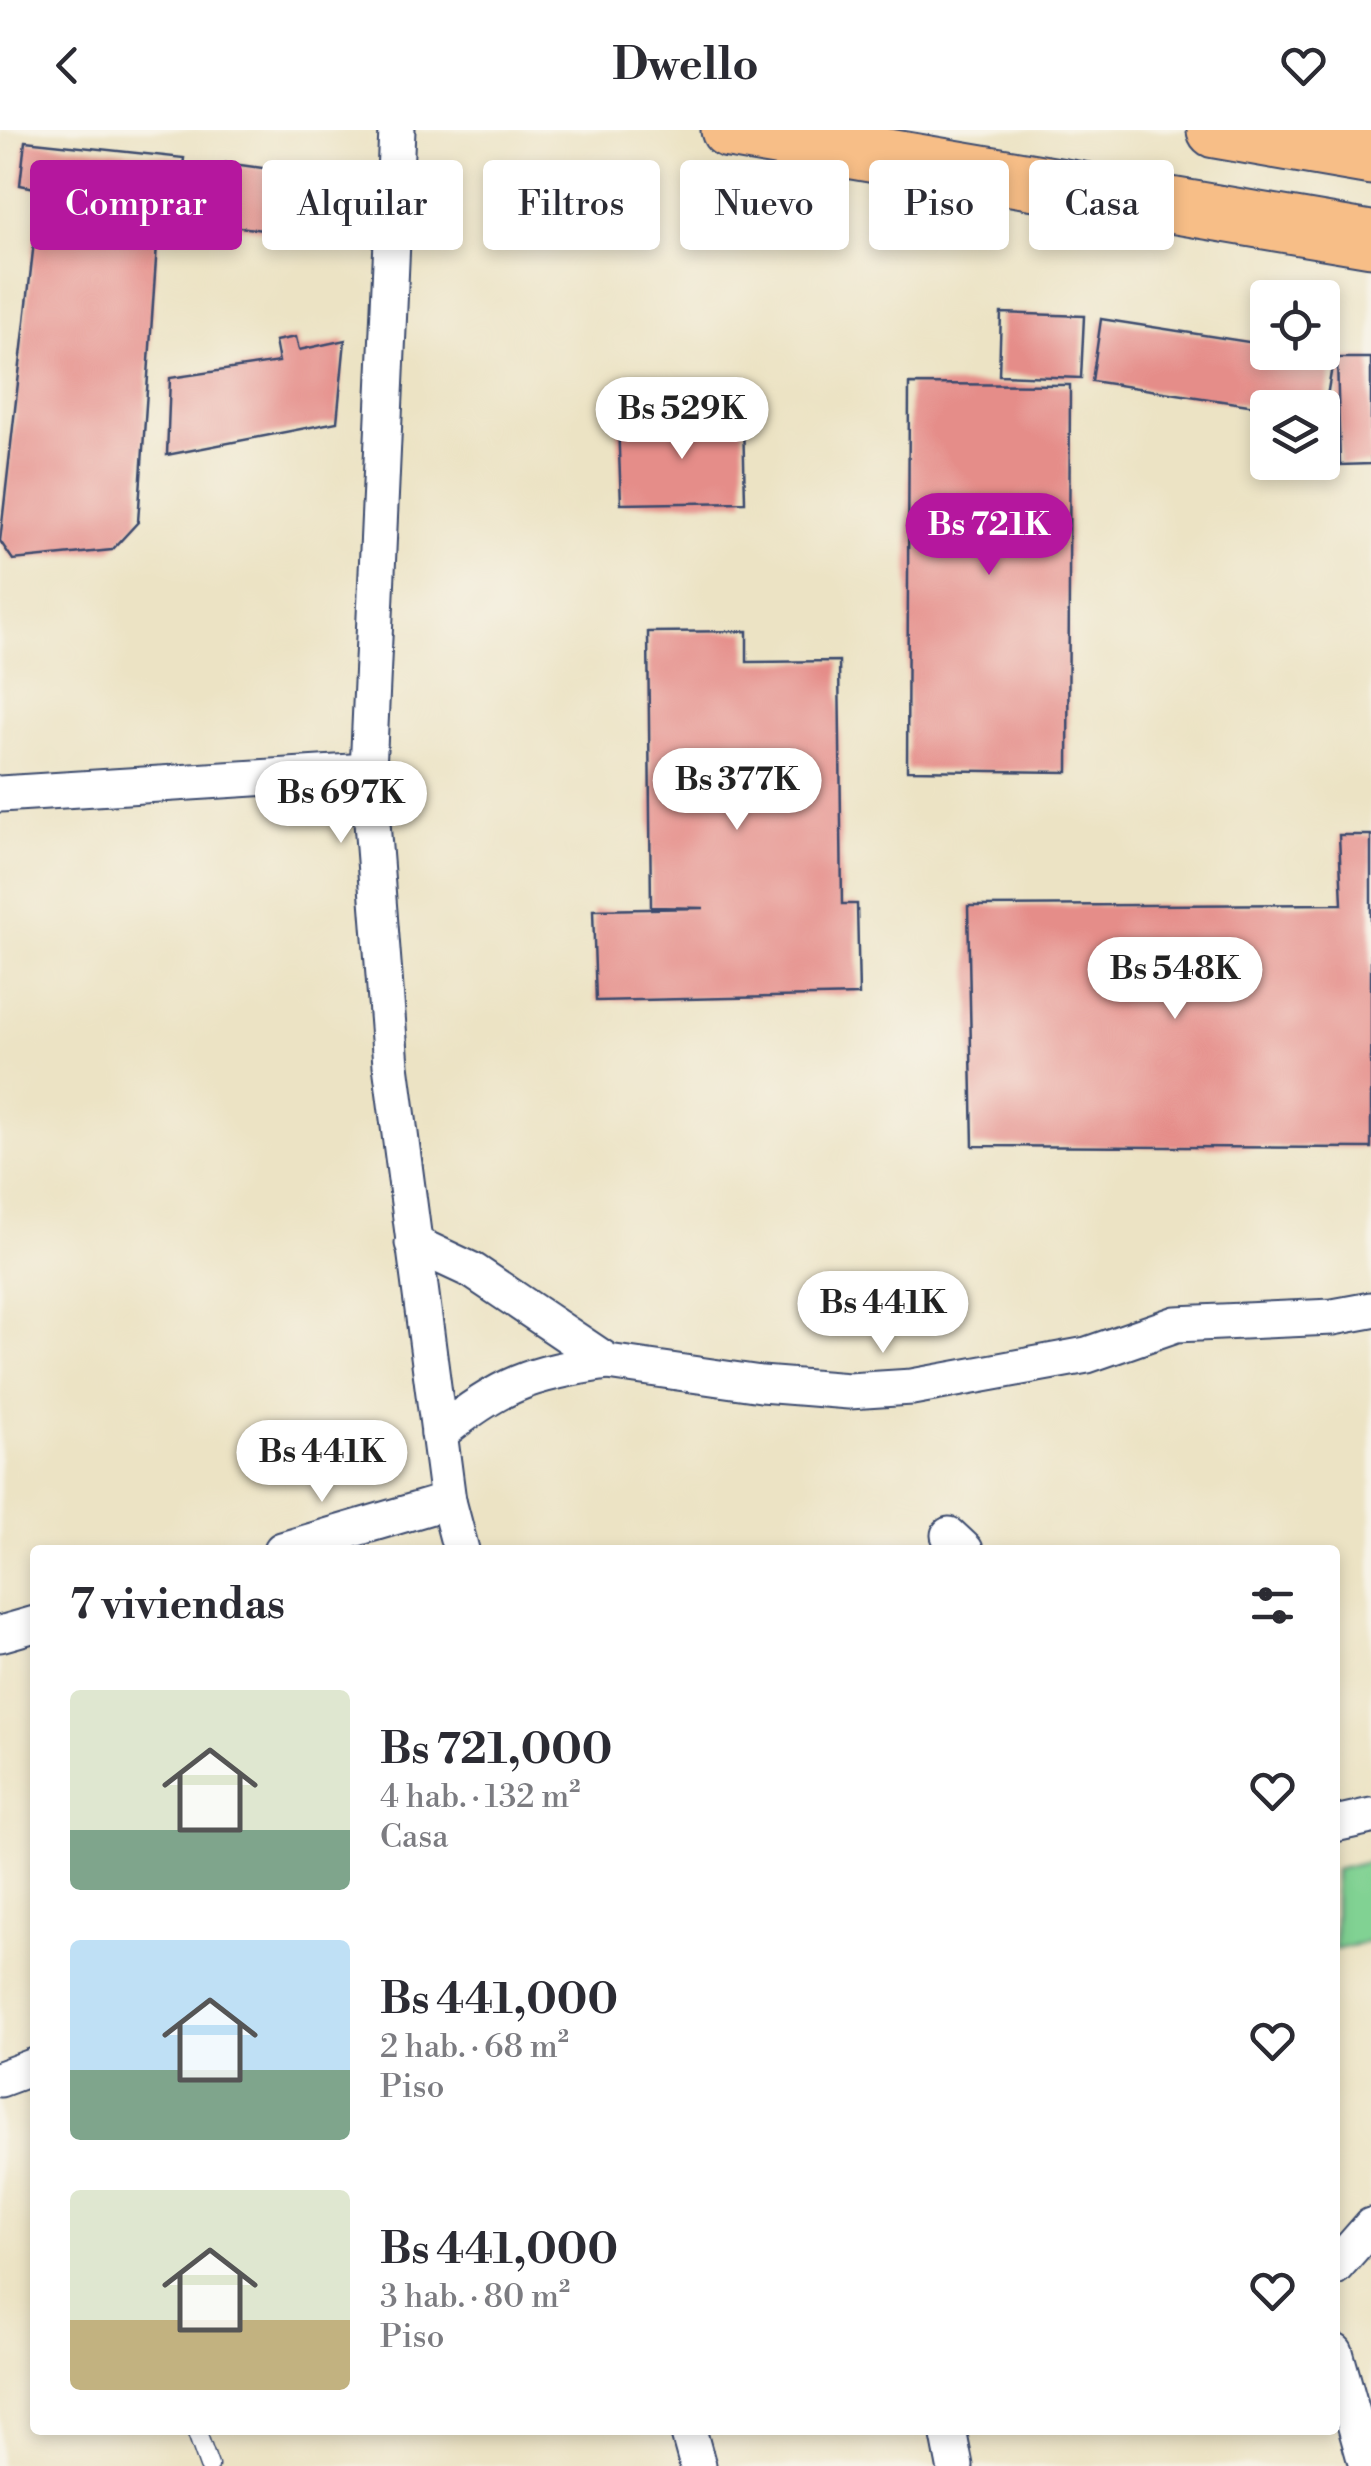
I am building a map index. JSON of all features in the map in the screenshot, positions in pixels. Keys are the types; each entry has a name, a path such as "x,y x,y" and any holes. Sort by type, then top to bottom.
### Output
{"highway":[{"path":"729,130 1371,239"},
{"path":"1215,130 1371,157"}],"street":[{"path":"397,130 368,771 391,1066 448,1501 460,1545"},
{"path":"0,794 368,771"},
{"path":"413,1243 473,1271 608,1362"},
{"path":"439,1434 483,1398 540,1372 608,1362 761,1384 849,1391 912,1387 1087,1355 1176,1324 1332,1317 1371,1310"},
{"path":"299,1545 448,1501"},
{"path":"0,1634 30,1625"},
{"path":"1340,1823 1371,1816"},
{"path":"0,2078 30,2068"},
{"path":"1340,2261 1371,2226"},
{"path":"1340,2370 1367,2466"},
{"path":"689,2435 698,2466"},
{"path":"949,2435 955,2466"}],"lane":[{"path":"198,2435 209,2466"}],"green space":[{"path":"1371,1861 1371,1941 1340,1949 1340,1869"}],"building":[{"path":"25,141 184,158 30,160 30,187 20,185"},
{"path":"242,165 262,168 262,230 242,227"},
{"path":"33,250 157,250 138,522 112,550 13,560 0,541"},
{"path":"1001,313 1084,316 1081,378 999,375"},
{"path":"1101,319 1250,342 1250,370 1331,370 1328,390 1250,390 1250,405 1092,381"},
{"path":"296,337 299,350 345,340 337,422 167,455 170,378 279,362 275,341"},
{"path":"1340,358 1371,358 1371,464 1340,465"},
{"path":"909,384 1070,385 1068,772 907,770"},
{"path":"743,420 745,502 621,504 618,423"},
{"path":"747,631 747,662 839,661 842,904 857,904 859,995 596,1001 593,910 704,908 651,907 648,632"},
{"path":"1339,835 1371,835 1371,1148 973,1146 968,906 1342,904"}]}
